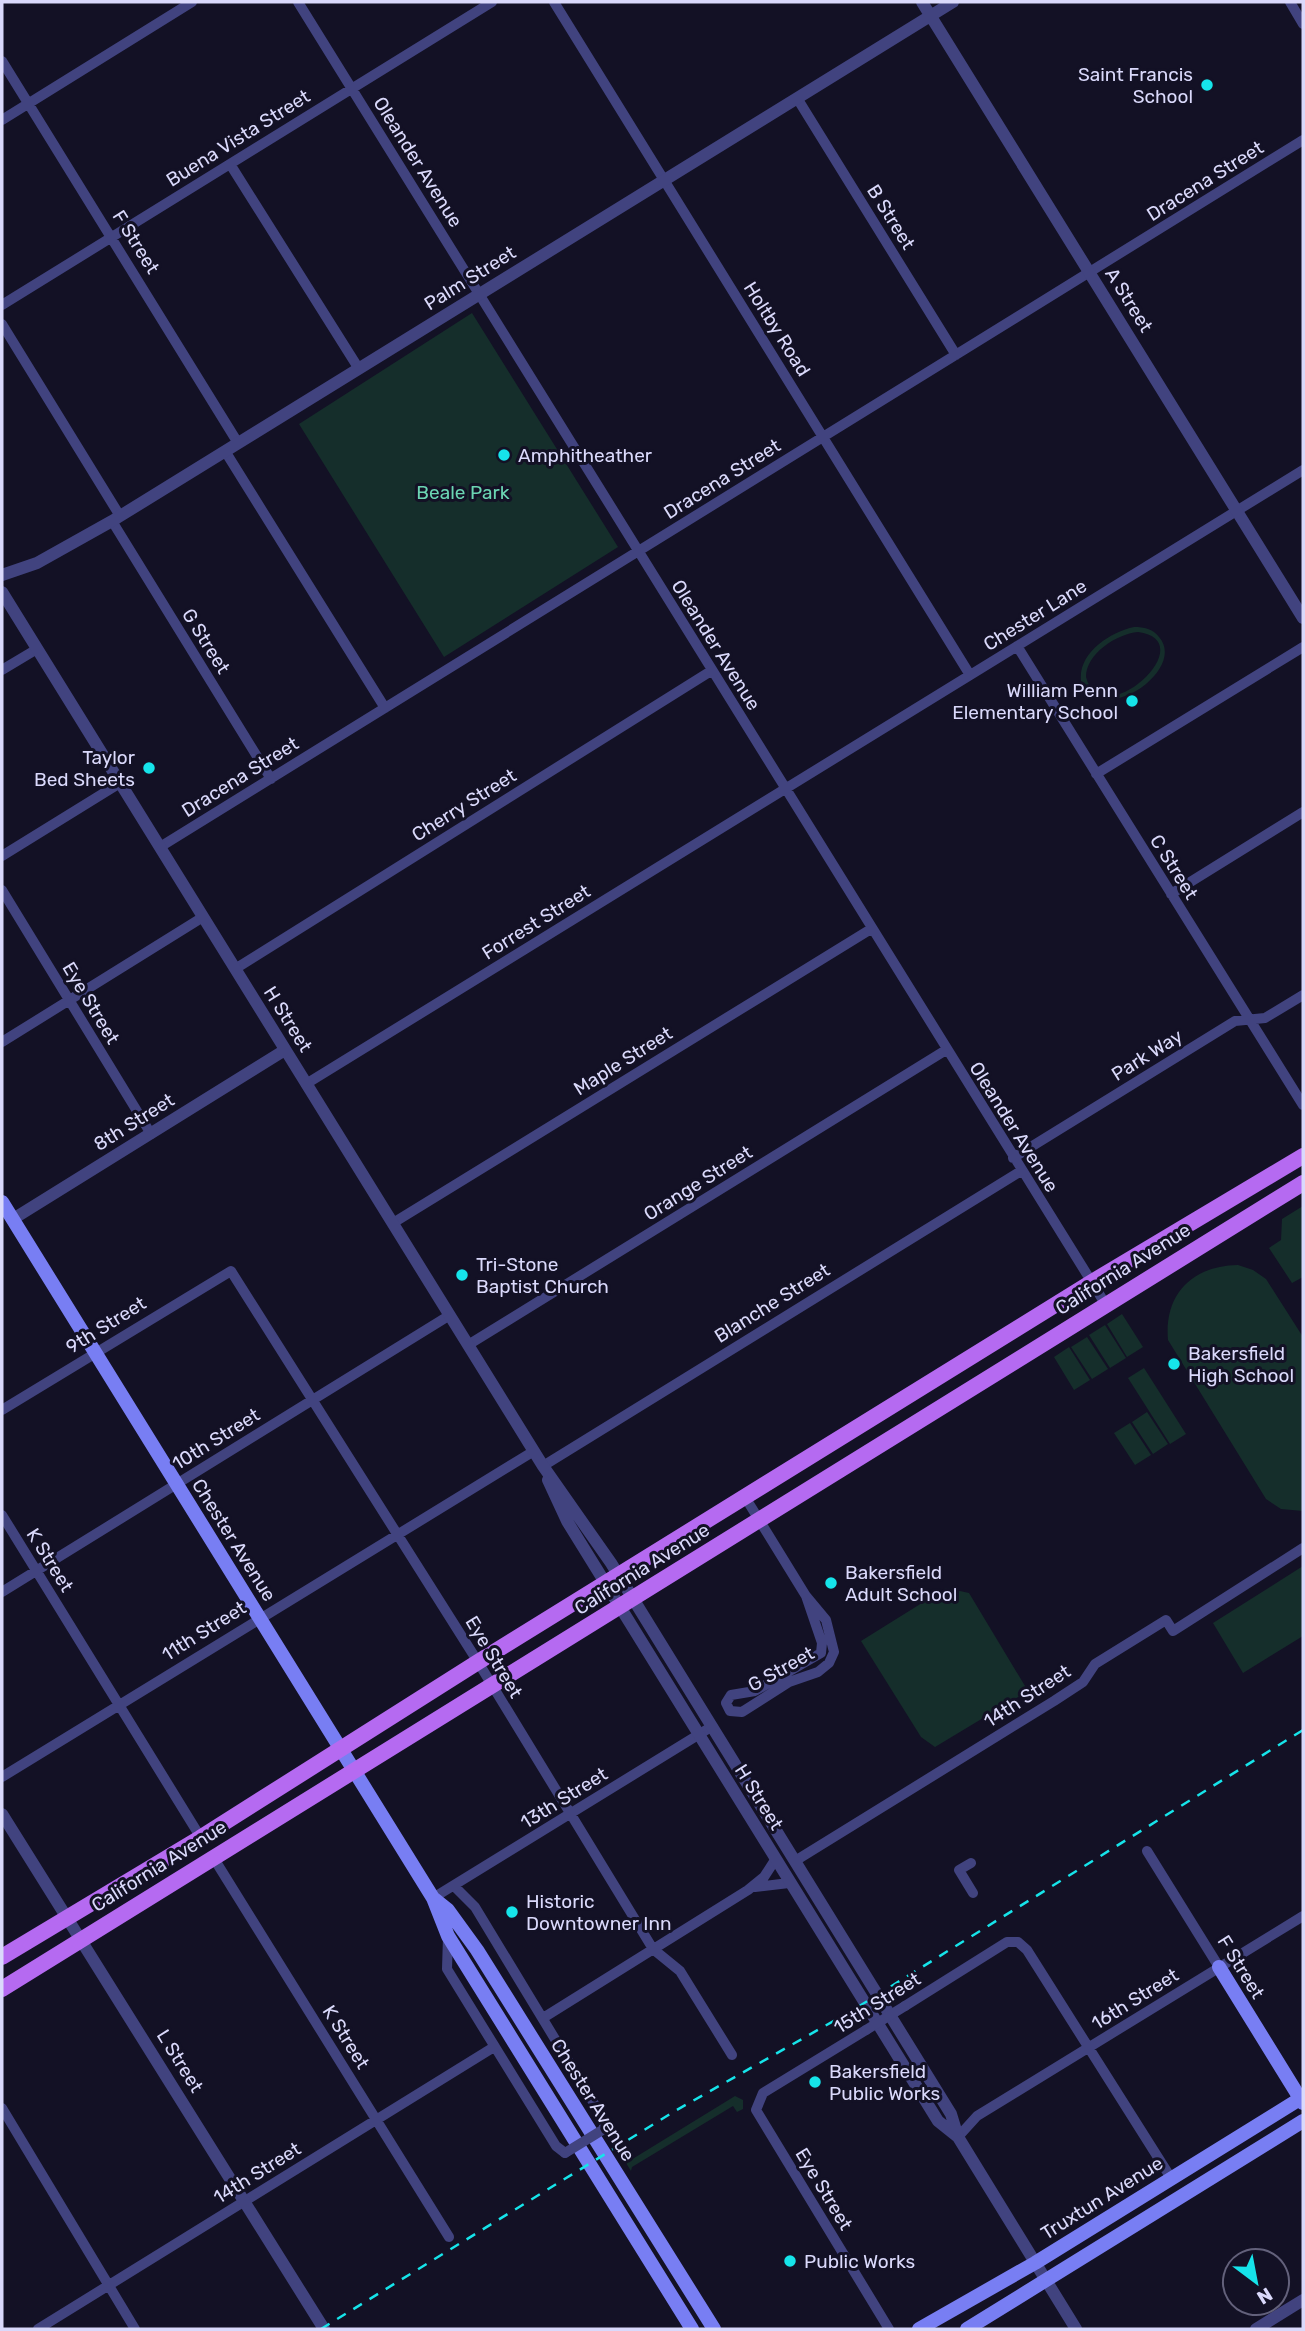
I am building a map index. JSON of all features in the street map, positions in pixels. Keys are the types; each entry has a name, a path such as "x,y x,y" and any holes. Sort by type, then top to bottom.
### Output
{"main road":[{"name":"California Avenue","path":"2,1957 201,1838 478,1662 1092,1282 1303,1156"},
{"name":"California Avenue","path":"2,1989 1303,1183"},
{"name":"Chester Avenue","path":"2,1202 7,1222 95,1352 260,1617 433,1898 448,1936 692,2329"},
{"name":"Chester Avenue","path":"433,1898 448,1910 477,1950 714,2329"},
{"name":"F Street","path":"1219,1967 1303,2099"},
{"name":"Truxtun Avenue","path":"919,2329 1035,2263 1303,2099"},
{"path":"967,2329 1303,2121"}],"street":[{"path":"2,120 192,2"},
{"name":"Oleander Avenue","path":"298,2 946,1051 1106,1304"},
{"name":"Buena Vista Street","path":"2,305 492,2"},
{"name":"Holtby Road","path":"554,2 970,675"},
{"name":"A Street","path":"922,2 1303,618"},
{"name":"Palm Street","path":"2,575 37,563 116,519 953,2"},
{"path":"1290,2 1303,24"},
{"name":"F Street","path":"2,61 238,443"},
{"name":"B Street","path":"797,98 956,355"},
{"name":"Dracena Street","path":"160,847 1303,141"},
{"path":"230,164 359,369"},
{"name":"G Street","path":"2,324 271,779"},
{"path":"225,451 384,708"},
{"name":"Chester Lane","path":"785,789 1303,470"},
{"name":"H Street","path":"2,592 543,1466 587,1524 612,1579 698,1735 789,1883 938,2121 958,2137"},
{"name":"C Street","path":"1017,646 1303,1105"},
{"path":"1096,774 1303,647"},
{"path":"2,670 37,649"},
{"name":"Cherry Street","path":"235,970 711,671"},
{"path":"2,856 120,783"},
{"name":"Forrest Street","path":"306,1084 785,789"},
{"path":"1171,894 1303,812"},
{"name":"Eye Street","path":"2,890 151,1134"},
{"path":"2,1042 203,917"},
{"name":"Maple Street","path":"393,1223 871,929"},
{"name":"Park Way","path":"1013,1158 1235,1021 1265,1018 1303,995"},
{"name":"8th Street","path":"7,1222 285,1050"},
{"name":"Orange Street","path":"468,1345 946,1051"},
{"name":"Blanche Street","path":"543,1466 1021,1171"},
{"name":"Eye Street","path":"230,1271 314,1399 653,1949 680,1971 732,2055"},
{"name":"9th Street","path":"2,1410 230,1271"},
{"name":"10th Street","path":"2,1592 450,1315"},
{"name":"11th Street","path":"2,1777 534,1451"},
{"name":"G Street","path":"745,1497 806,1596 829,1626 834,1646 829,1663 822,1670 789,1682 742,1712 730,1711 726,1703 731,1695 755,1691 821,1653 822,1643 806,1596"},
{"name":"K Street","path":"2,1515 201,1838"},
{"name":"14th Street","path":"795,1861 1054,1701 1083,1682 1095,1664 1166,1620 1173,1631 1303,1548"},
{"name":"H Street","path":"626,1603 711,1727 795,1861 951,2114 958,2137 1076,2329"},
{"name":"13th Street","path":"433,1898 711,1727"},
{"path":"743,1807 783,1857 795,1861"},
{"name":"L Street","path":"2,1814 324,2329"},
{"name":"F Street","path":"1147,1851 1219,1967"},
{"name":"K Street","path":"213,1857 449,2237"},
{"path":"543,2018 748,1890 764,1877 775,1860"},
{"path":"971,1863 959,1870 973,1893"},
{"path":"748,1890 768,1884 789,1883"},
{"path":"448,1936 447,1969 555,2146 565,2153 604,2129 604,2120 475,1907 454,1886"},
{"name":"16th Street","path":"958,2137 985,2112 1303,1916"},
{"name":"15th Street","path":"759,2101 762,2092 1007,1942 1018,1942 1027,1950 1088,2049"},
{"name":"14th Street","path":"38,2329 494,2047"},
{"path":"1088,2049 1171,2178"},
{"name":"Eye Street","path":"759,2101 756,2110 760,2118 889,2329"},
{"path":"2,2108 135,2329"},
{"name":"16th Street","path":"951,2114 967,2116 985,2112"},
{"path":"1258,2329 1303,2300"}],"green space":[{"name":"Beale Park","path":"472,313 618,547 444,657 299,424"},
{"path":"1141,627 1157,634 1165,650 1162,665 1138,690 1122,697 1105,699 1091,695 1081,681 1085,661 1097,645 1125,630","holes":["1138,632 1156,639 1160,651 1155,666 1143,680 1127,691 1110,696 1095,692 1086,677 1087,669 1097,653 1112,641 1129,634"]},
{"path":"1303,1206 1303,1277 1292,1283 1269,1248 1281,1240 1282,1219"},
{"path":"1238,1265 1253,1270 1266,1279 1303,1337 1303,1511 1281,1509 1266,1499 1168,1340 1171,1309 1184,1286 1207,1271"},
{"path":"1122,1314 1143,1347 1127,1357 1107,1324"},
{"path":"1105,1325 1126,1358 1110,1368 1089,1335"},
{"path":"1087,1337 1108,1369 1092,1379 1071,1347"},
{"path":"1069,1347 1090,1380 1074,1390 1054,1357"},
{"path":"1144,1368 1186,1434 1170,1444 1128,1378"},
{"path":"1147,1412 1168,1444 1153,1454 1132,1422"},
{"path":"1130,1423 1151,1455 1135,1465 1114,1433"},
{"path":"1303,1566 1303,1636 1243,1673 1213,1623"},
{"path":"946,1588 969,1593 1028,1691 935,1747 921,1737 861,1641"},
{"path":"735,2096 743,2100 743,2109 737,2112 733,2106 632,2167 631,2171 626,2163"}],"railway":[{"path":"321,2329 675,2111 853,2010 1303,1730"}],"place":[{"name":"Saint Francis School","path":"1207,85"},
{"name":"Amphitheather","path":"504,455"},
{"name":"William Penn Elementary School","path":"1132,701"},
{"name":"Taylor Bed Sheets","path":"149,768"},
{"name":"Tri-Stone Baptist Church","path":"462,1275"},
{"name":"Bakersfield High School","path":"1174,1364"},
{"name":"Bakersfield Adult School","path":"831,1583"},
{"name":"Historic Downtowner Inn","path":"512,1912"},
{"name":"Bakersfield Public Works","path":"815,2082"},
{"name":"Public Works","path":"790,2261"}]}
